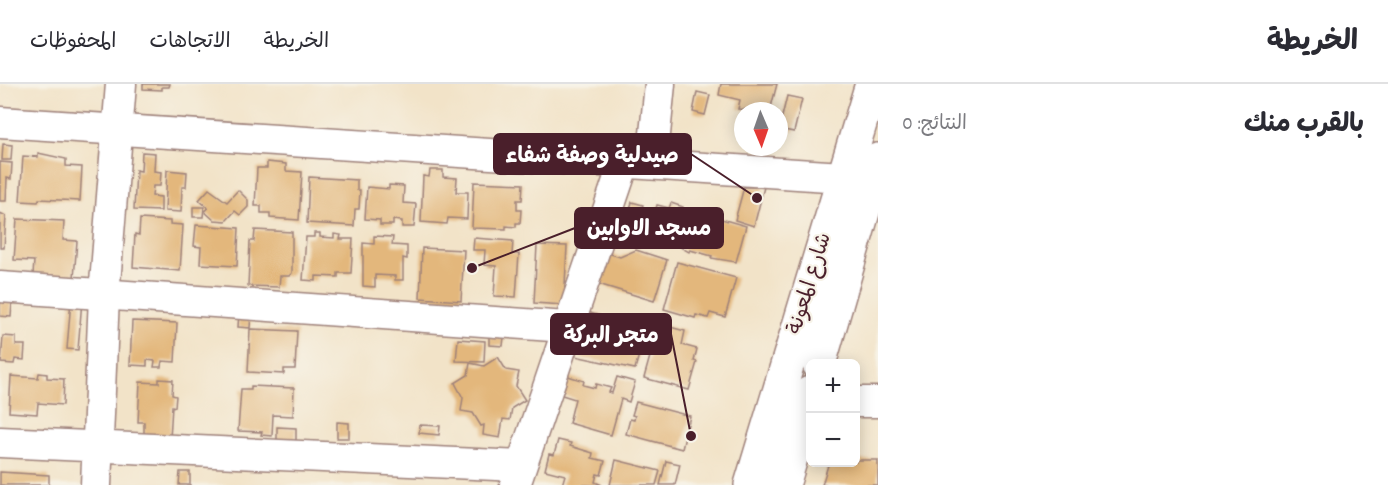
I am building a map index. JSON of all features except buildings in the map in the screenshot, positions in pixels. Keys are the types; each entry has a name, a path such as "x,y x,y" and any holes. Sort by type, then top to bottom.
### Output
{"highway":[{"name":"شارع المعونة","path":"751,485 872,84"},
{"name":"شارع المعونة","path":"820,359 878,160"},
{"path":"783,485 806,411"}],"street":[{"path":"96,485 104,296 121,84"},
{"path":"0,442 518,475 567,327 638,164 660,84"},
{"path":"0,122 843,177"},
{"path":"0,287 567,327"},
{"path":"860,402 878,402"}],"place":[{"name":"صيدلية وصفة شفاء","path":"757,198"},
{"name":"مسجد الاوابين","path":"472,268"},
{"name":"متجر البركة","path":"691,436"}]}
